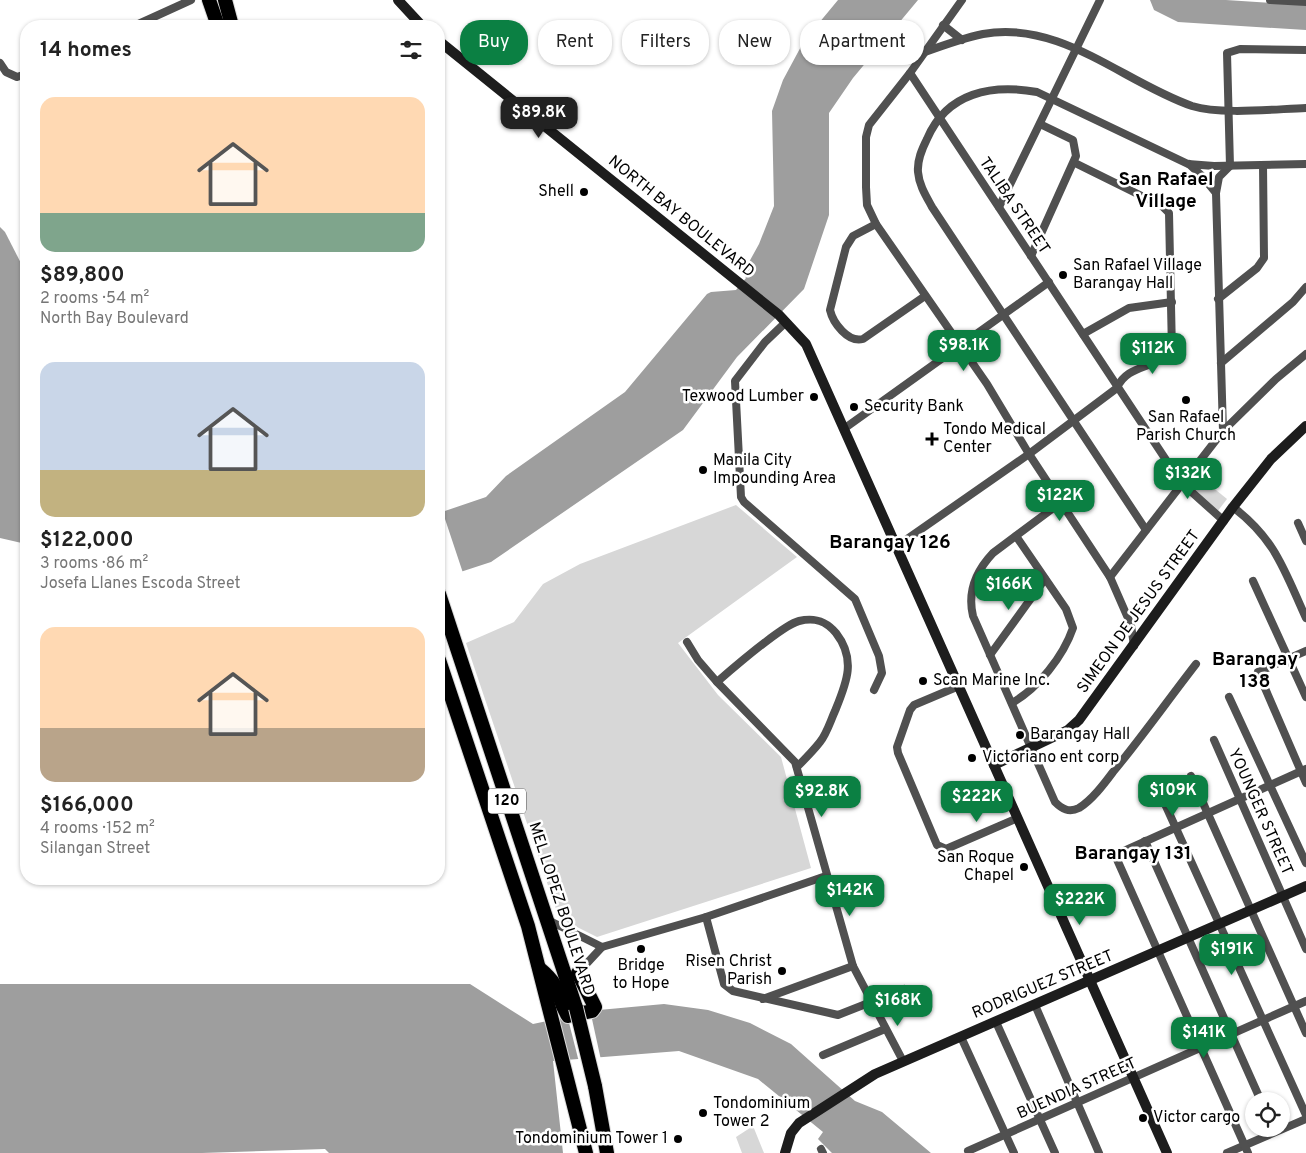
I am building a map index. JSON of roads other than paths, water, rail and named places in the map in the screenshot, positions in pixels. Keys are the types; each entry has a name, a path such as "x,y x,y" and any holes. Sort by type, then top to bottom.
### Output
{"highway":[{"path":"209,0 216,20"},
{"path":"220,0 228,20"},
{"path":"225,0 229,20"},
{"path":"231,0 231,20"},
{"name":"MEL LOPEZ BOULEVARD","path":"445,612 576,1008 595,1086 607,1153"},
{"name":"120","path":"445,678 528,926 586,1153"},
{"path":"540,969 557,986 568,1016 592,1011 594,1007 578,973"}],"main road":[{"path":"398,0 416,20"},
{"name":"NORTH BAY BOULEVARD","path":"445,46 740,284 782,319 806,344 1167,1153"},
{"name":"SIMEON DE JESUS STREET","path":"994,765 1032,749 1068,730 1079,720 1233,506 1271,459 1306,426"},
{"name":"RODRIGUEZ STREET","path":"785,1153 791,1133 799,1123 875,1074 1306,886"}],"street":[{"path":"147,20 191,0"},
{"path":"962,0 910,73 869,125 866,137 868,205 876,224 987,384 1060,503 1110,577 1129,617 1134,646"},
{"path":"999,207 1100,0"},
{"path":"1270,0 1306,2"},
{"path":"943,25 962,40"},
{"path":"925,52 984,34 1026,33 1077,49 1186,103 1204,108 1229,110 1306,108"},
{"path":"1223,431 1216,193 1219,177 1230,166 1227,53 1240,50 1306,50"},
{"path":"0,63 6,72 17,77 20,76"},
{"name":"TALIBA STREET","path":"910,73 1117,388 1183,482 1224,521"},
{"path":"1146,530 932,207 920,183 918,161 929,133 939,117 964,98 998,88 1015,88 1037,92 1188,164 1202,176 1216,193"},
{"path":"1031,256 1075,163 1076,149 1073,140 1040,124"},
{"path":"897,546 1074,421 1117,388 1126,374 1165,357 1172,351 1170,218 1166,208 1075,163"},
{"path":"1188,164 1230,166 1306,164"},
{"path":"1218,299 1257,268 1264,258 1263,165"},
{"path":"876,224 853,236 846,246 830,310 832,317 849,336 858,340 863,339 926,296"},
{"path":"845,428 1049,282"},
{"path":"1221,363 1293,302 1306,287"},
{"path":"1083,334 1129,308 1172,302"},
{"path":"782,319 735,381 741,496 744,502 855,599 879,656 882,673 874,690"},
{"path":"1110,577 1178,490 1174,483 1183,482 1223,431 1306,354"},
{"path":"1060,503 985,562 973,583 971,606 973,616 1055,802 1060,807 1068,810 1077,809 1085,804 1105,782 1196,664"},
{"path":"1233,506 1250,520 1273,547 1306,618"},
{"path":"1298,523 1306,541"},
{"path":"1012,703 1034,688 1047,672 1073,628 1066,609 1016,536"},
{"path":"990,655 1045,579"},
{"path":"1253,581 1306,697"},
{"path":"717,682 739,663 793,623 809,619 821,620 830,626 838,636 848,663 847,682 826,733 796,767"},
{"path":"687,642 698,660 717,682 788,753 796,767 853,966 903,1061"},
{"path":"1306,651 1258,672 1303,770 1306,783"},
{"path":"959,686 914,704 910,710 897,747 937,845 946,849 1018,818"},
{"path":"1228,697 1306,863"},
{"name":"YOUNGER STREET","path":"1214,740 1306,949"},
{"path":"1246,1149 1116,855 1303,770"},
{"path":"1191,776 1306,1033"},
{"path":"1160,793 1221,923 1306,1115"},
{"path":"1145,841 1257,1092"},
{"path":"569,987 578,973 602,947 706,917 826,876"},
{"path":"706,917 724,984 733,991 763,1000 838,1015 904,988"},
{"path":"545,918 602,947"},
{"path":"763,1000 853,966"},
{"name":"BUENDIA STREET","path":"968,1152 1306,1001"},
{"path":"1035,1005 1099,1153"},
{"path":"996,1022 1055,1153"},
{"path":"823,1055 885,1028"},
{"path":"961,1037 1014,1153"},
{"path":"1290,1125 1306,1119"},
{"path":"1227,1153 1246,1149 1265,1137"}],"place":[{"name":"Shell","path":"584,192"},
{"name":"San Rafael Village Barangay Hall","path":"1063,275"},
{"name":"Texwood Lumber","path":"814,397"},
{"name":"San Rafael Parish Church","path":"1186,400"},
{"name":"Security Bank","path":"854,407"},
{"name":"Tondo Medical Center","path":"932,439"},
{"name":"Manila City Impounding Area","path":"703,470"},
{"name":"Scan Marine Inc.","path":"923,681"},
{"name":"Barangay Hall","path":"1020,735"},
{"name":"Victoriano ent corp","path":"972,758"},
{"name":"San Roque Chapel","path":"1024,867"},
{"name":"Bridge to Hope","path":"641,949"},
{"name":"Risen Christ Parish","path":"782,971"},
{"name":"Tondominium Tower 2","path":"703,1113"},
{"name":"Victor cargo","path":"1143,1118"},
{"name":"Tondominium Tower 1","path":"678,1139"}],"district":[{"name":"San Rafael Village","path":"1166,191"},
{"name":"Barangay 126","path":"890,543"},
{"name":"Barangay 138","path":"1255,671"},
{"name":"Barangay 131","path":"1133,854"}]}
